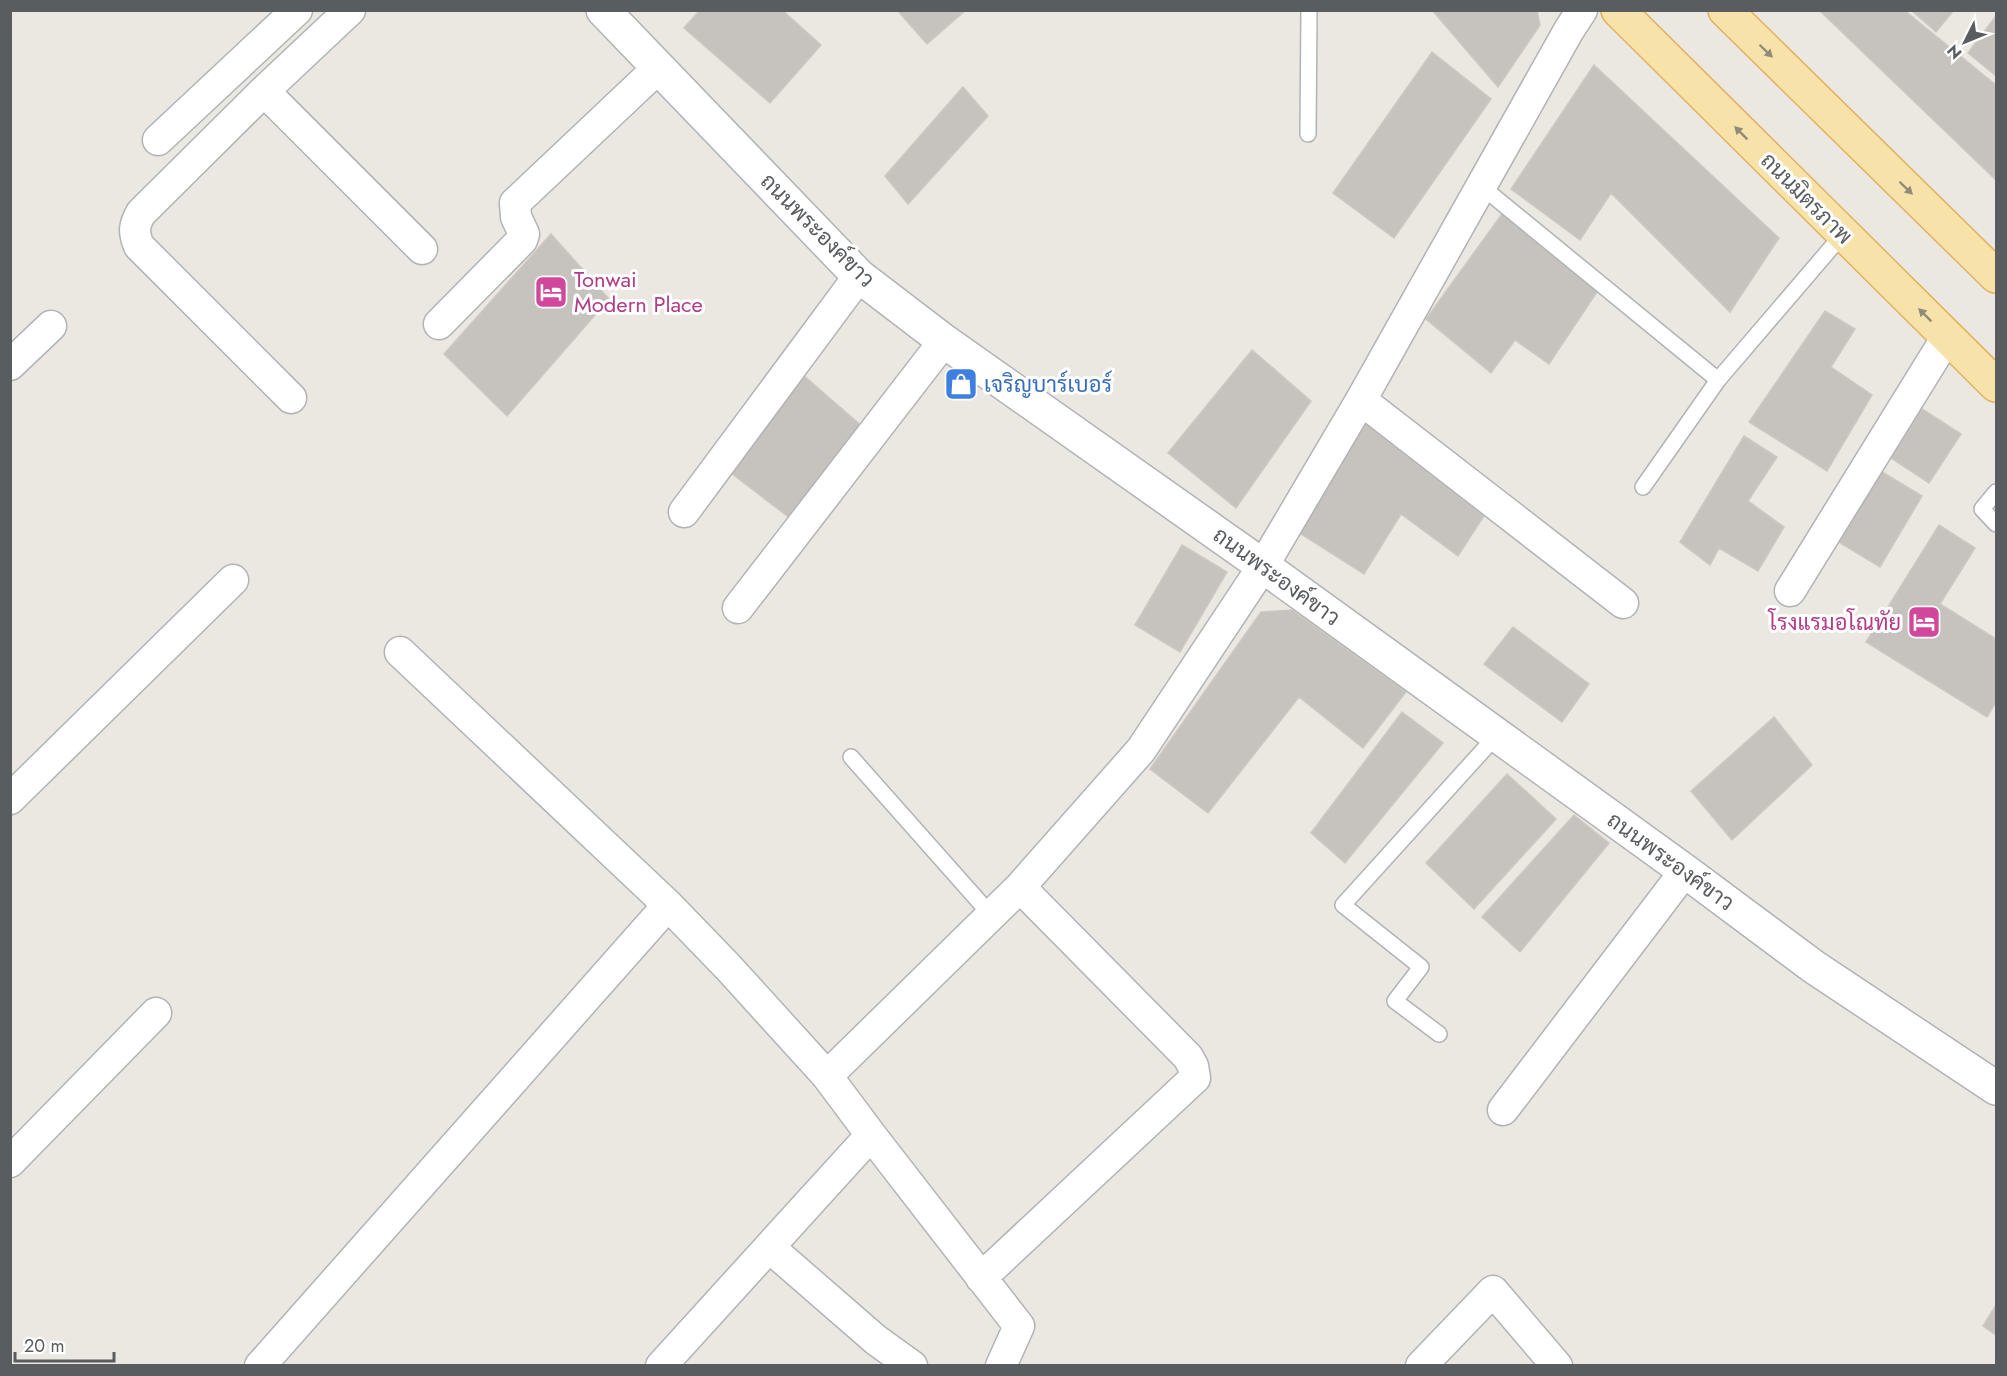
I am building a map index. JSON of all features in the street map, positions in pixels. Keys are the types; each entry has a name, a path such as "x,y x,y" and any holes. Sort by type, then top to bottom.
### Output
{"main road":[{"name":"ถนนมิตรภาพ","path":"1618,10 1996,385"},
{"path":"1725,10 1996,276"}],"street":[{"path":"158,140 297,10"},
{"path":"291,398 139,246 134,234 134,224 141,213 264,91 350,10"},
{"name":"ถนนพระองค์ขาว","path":"603,10 657,69 721,131 859,276 944,340 1263,566 1685,871 1814,967 1996,1088"},
{"path":"827,1076 1020,887 1141,750 1263,566 1361,400 1582,10"},
{"path":"439,324 522,240 524,234 516,217 516,203 657,69"},
{"path":"264,91 422,249"},
{"path":"684,512 859,276"},
{"path":"10,365 51,326"},
{"path":"1790,591 1947,337"},
{"path":"738,608 944,340"},
{"path":"1361,400 1623,603"},
{"path":"10,799 233,580"},
{"path":"400,652 668,905 827,1076 1019,1326 1001,1365"},
{"path":"1503,1110 1685,871"},
{"path":"981,1278 1195,1078 1193,1066 1188,1057 1020,887"},
{"path":"260,1365 668,905"},
{"path":"10,1162 156,1013"},
{"path":"661,1365 871,1135"},
{"path":"769,1247 876,1340 912,1365"},
{"path":"1421,1365 1493,1291 1557,1365"}],"lane":[{"path":"1308,134 1309,10"},
{"path":"1481,186 1718,380"},
{"path":"1643,487 1718,380 1843,234"},
{"path":"1996,492 1982,509 1996,524"},
{"path":"1439,1034 1395,1000 1421,967 1343,905 1497,735"},
{"path":"851,757 991,915"}],"building":[{"path":"700,10 782,10 821,45 770,103 684,28"},
{"path":"897,10 966,10 927,44"},
{"path":"1432,10 1537,10 1540,25 1498,87"},
{"path":"1819,10 1904,10 1996,85 1996,180"},
{"path":"1911,10 1954,10 1936,32"},
{"path":"1996,16 1996,76 1968,53"},
{"path":"1432,52 1491,99 1394,238 1333,193"},
{"path":"1594,65 1779,238 1730,312 1611,193 1580,240 1511,189"},
{"path":"963,87 988,116 908,204 885,176"},
{"path":"1507,207 1605,280 1549,364 1515,340 1491,373 1426,319"},
{"path":"551,234 609,299 507,416 444,354"},
{"path":"1825,311 1855,329 1831,367 1872,395 1827,471 1749,422"},
{"path":"1252,350 1311,401 1236,508 1168,453"},
{"path":"802,374 864,428 791,519 726,469"},
{"path":"1922,409 1961,434 1929,483 1891,458"},
{"path":"1364,423 1484,516 1458,556 1401,514 1364,574 1298,532"},
{"path":"1744,436 1777,457 1748,501 1784,527 1758,571 1719,548 1710,565 1680,542"},
{"path":"1879,470 1922,496 1880,567 1837,541"},
{"name":"โรงแรมอโณทัย","path":"1939,525 1975,548 1940,604 1996,639 1996,702 1987,717 1866,642"},
{"path":"1182,545 1227,572 1180,652 1135,625"},
{"path":"1292,610 1406,692 1363,748 1299,697 1208,813 1150,769 1261,612"},
{"path":"1513,627 1589,684 1562,722 1484,664"},
{"path":"1402,712 1443,743 1345,863 1311,833"},
{"path":"1774,717 1812,765 1732,840 1691,791"},
{"path":"1507,774 1556,819 1474,909 1426,863"},
{"path":"1574,815 1609,843 1520,952 1482,917"},
{"path":"1996,1305 1996,1335 1983,1326"}],"place":[{"name":"Tonwai Modern Place","path":"551,292"},
{"name":"เจริญบาร์เบอร์","path":"961,384"},
{"name":"โรงแรมอโณทัย","path":"1924,622"}]}
